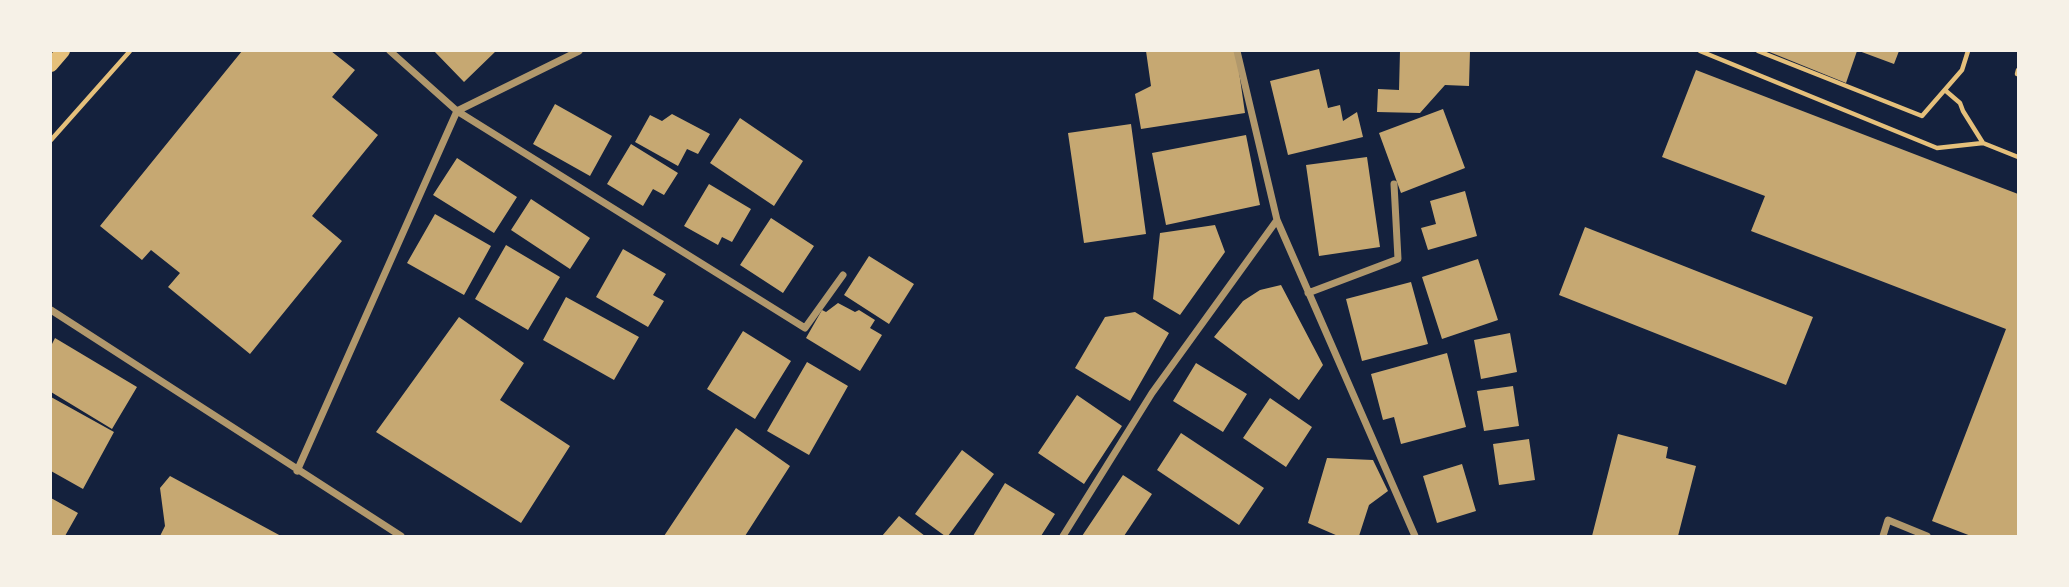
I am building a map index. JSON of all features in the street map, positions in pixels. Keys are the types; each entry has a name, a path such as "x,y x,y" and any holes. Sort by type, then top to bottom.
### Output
{"main road":[{"path":"51,65 63,51"}],"street":[{"path":"390,51 457,111 804,328 843,275"},
{"path":"297,471 457,111 579,51"},
{"path":"1237,51 1277,220 1415,536"},
{"path":"1308,293 1398,259 1394,184"},
{"path":"1063,536 1152,393 1277,220"},
{"path":"51,310 401,536"},
{"path":"1883,536 1888,520 1927,536"}],"path":[{"path":"51,141 130,51"},
{"path":"1700,51 1937,148 1983,144 2018,158"},
{"path":"1758,51 1922,116 1962,70 1968,51"},
{"path":"1946,91 1960,103 1983,144"}],"building":[{"path":"242,51 331,51 355,70 332,97 378,135 312,216 342,241 250,354 168,287 180,273 151,250 142,260 100,226"},
{"path":"434,51 496,51 464,82"},
{"path":"1146,51 1236,51 1245,113 1141,129 1135,94 1151,86"},
{"path":"1400,51 1470,51 1469,86 1445,85 1420,113 1377,112 1378,89 1399,90"},
{"path":"1767,51 1857,51 1846,83"},
{"path":"1859,51 1899,51 1894,64"},
{"path":"1319,69 1328,108 1340,105 1343,121 1357,112 1363,137 1288,155 1270,81"},
{"path":"1696,70 2018,194 2018,536 1971,536 1932,521 2006,329 1751,231 1765,196 1662,157"},
{"path":"555,104 612,136 590,176 533,144"},
{"path":"1443,109 1465,168 1401,193 1379,133"},
{"path":"672,114 710,134 698,154 687,149 678,166 635,142 650,115 662,121"},
{"path":"740,118 803,161 774,206 710,163"},
{"path":"1131,124 1146,234 1084,243 1068,133"},
{"path":"1246,135 1260,205 1166,225 1152,153"},
{"path":"631,144 678,173 664,195 653,189 643,206 607,184"},
{"path":"1367,157 1380,247 1319,256 1306,165"},
{"path":"457,158 517,197 494,233 433,195"},
{"path":"709,184 751,209 732,242 722,237 718,245 684,226"},
{"path":"1465,191 1477,236 1428,250 1421,228 1436,224 1430,201"},
{"path":"531,199 590,238 570,269 511,230"},
{"path":"435,214 491,246 464,295 407,263"},
{"path":"771,218 814,246 783,293 740,265"},
{"path":"1215,225 1225,252 1180,315 1153,299 1160,233"},
{"path":"1585,227 1813,317 1786,385 1559,295"},
{"path":"506,245 560,277 528,330 475,299"},
{"path":"623,249 666,274 653,295 664,301 648,327 596,297"},
{"path":"869,256 914,284 889,324 844,295"},
{"path":"1478,259 1498,320 1442,339 1422,277"},
{"path":"1411,282 1428,344 1362,361 1346,299"},
{"path":"1281,285 1323,365 1299,400 1214,337 1243,301 1260,290"},
{"path":"566,297 639,337 614,380 543,340"},
{"path":"838,303 855,312 859,310 875,320 870,328 882,335 860,371 806,338 822,310 826,312"},
{"path":"1135,312 1169,333 1130,401 1075,368 1105,317"},
{"path":"459,317 524,363 500,400 570,446 521,523 376,432"},
{"path":"743,331 791,361 755,419 707,389"},
{"path":"1510,333 1517,372 1481,379 1474,340"},
{"path":"55,338 137,387 112,429 51,392 51,346"},
{"path":"1447,353 1466,427 1401,444 1394,417 1383,420 1371,374"},
{"path":"807,362 848,386 809,455 767,431"},
{"path":"1196,363 1247,394 1223,432 1173,401"},
{"path":"1513,386 1519,426 1484,431 1477,391"},
{"path":"1077,395 1122,426 1084,484 1038,453"},
{"path":"51,397 114,432 83,489 51,471"},
{"path":"1270,398 1312,427 1286,467 1243,438"},
{"path":"736,428 790,466 745,536 664,536"},
{"path":"1181,433 1264,488 1239,525 1157,470"},
{"path":"1618,434 1668,447 1666,458 1696,466 1678,536 1592,536"},
{"path":"1529,439 1535,480 1499,485 1493,444"},
{"path":"962,450 994,474 948,536 945,536 915,514"},
{"path":"1327,458 1373,460 1388,491 1369,505 1359,536 1338,536 1308,523"},
{"path":"1462,464 1476,511 1437,523 1423,476"},
{"path":"1123,475 1152,494 1124,536 1082,536"},
{"path":"170,476 281,536 160,536 165,526 160,488"},
{"path":"1005,483 1055,514 1041,536 973,536"},
{"path":"51,498 78,513 65,536 51,536"},
{"path":"899,516 925,536 882,536"}]}
